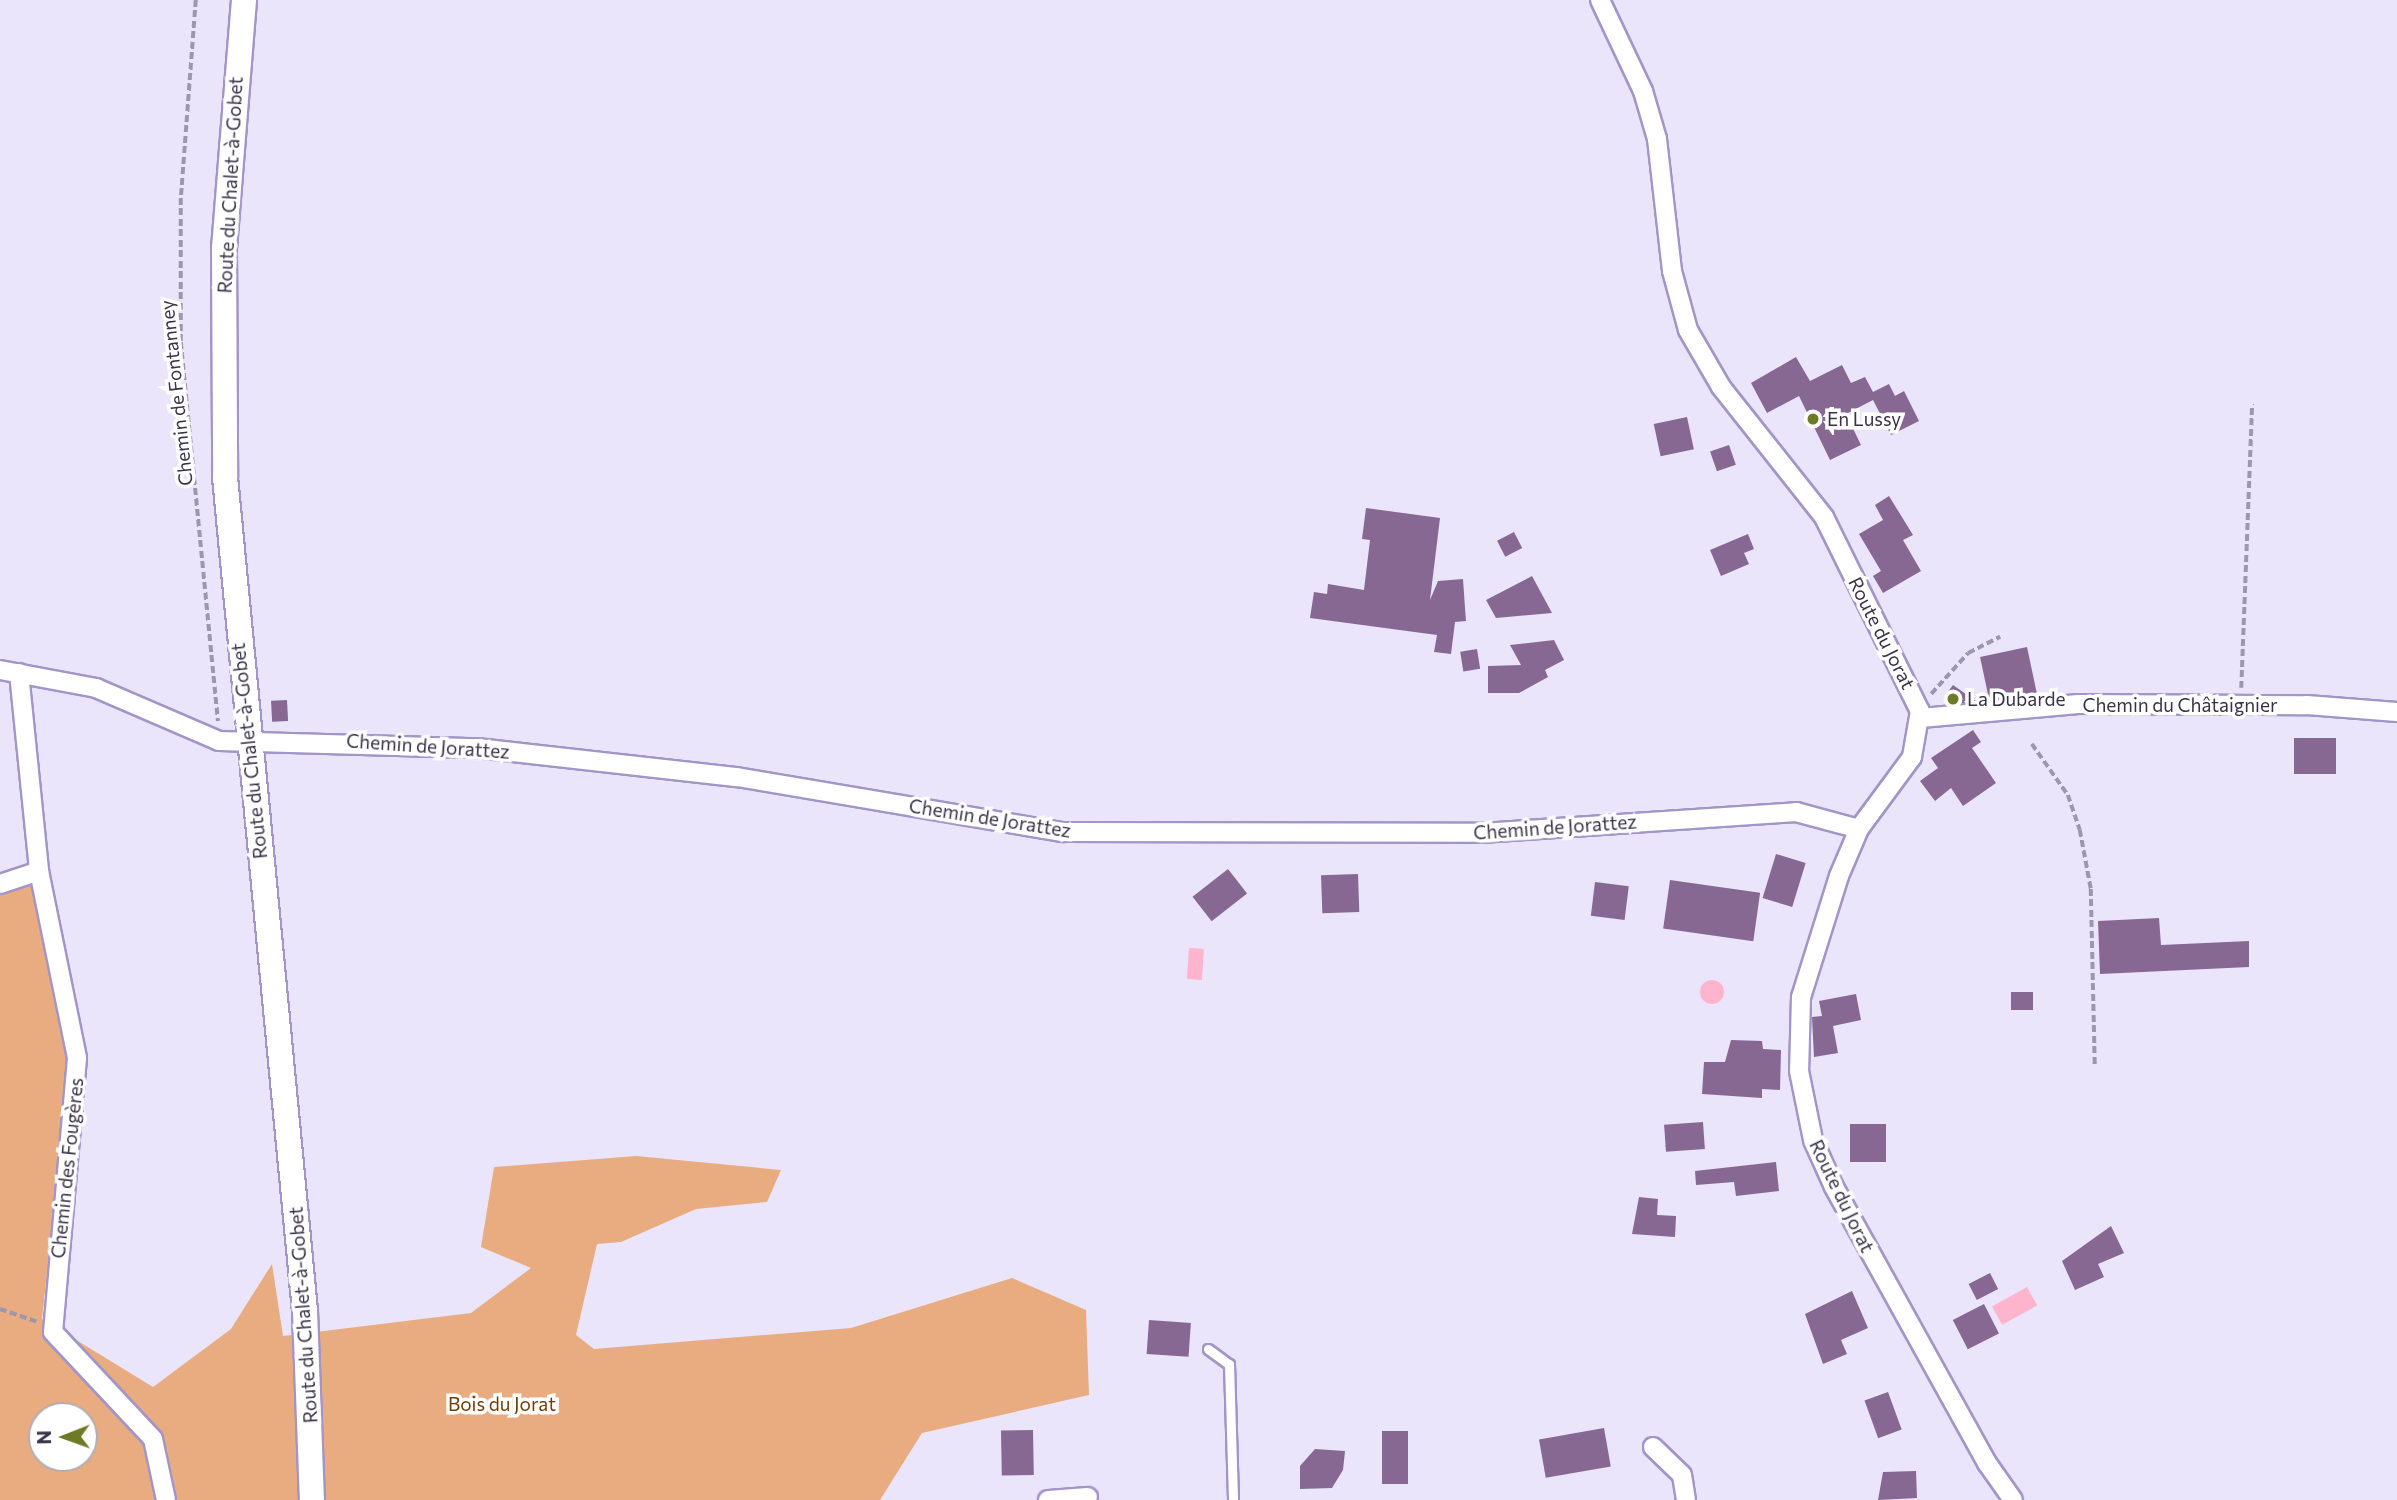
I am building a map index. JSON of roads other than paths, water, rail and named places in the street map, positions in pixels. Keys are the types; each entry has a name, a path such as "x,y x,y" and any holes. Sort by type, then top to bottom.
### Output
{"main road":[{"name":"Route du Chalet-à-Gobet","path":"244,0 227,184 223,399 247,741 305,1311 312,1500"}],"street":[{"name":"Route du Jorat","path":"1606,2 1643,91 1657,139 1672,271 1688,330 1721,387 1824,517 1919,710 1906,767 1859,829 1801,997 1799,1071 1807,1116 1850,1220 2009,1498"},
{"path":"0,670 19,673"},
{"name":"Chemin de Jorattez","path":"19,673 96,688 219,741 403,741 723,775 1062,832 1482,833 1796,812 1823,814 1859,829"},
{"name":"Chemin des Fougères","path":"19,673 39,871 78,1058 53,1332 153,1439 166,1500"},
{"name":"Chemin du Châtaignier","path":"1919,710 2078,704 2240,704 2397,712"},
{"path":"0,884 39,871"},
{"path":"1653,1447 1682,1475 1686,1500"},
{"path":"1048,1500 1088,1497"}],"lane":[{"path":"1208,1349 1229,1364 1233,1500"}],"place":[{"name":"En Lussy","path":"1813,419"},
{"name":"La Dubarde","path":"1953,699"}],"park label":[{"name":"Bois du Jorat","path":"502,1404"}]}
